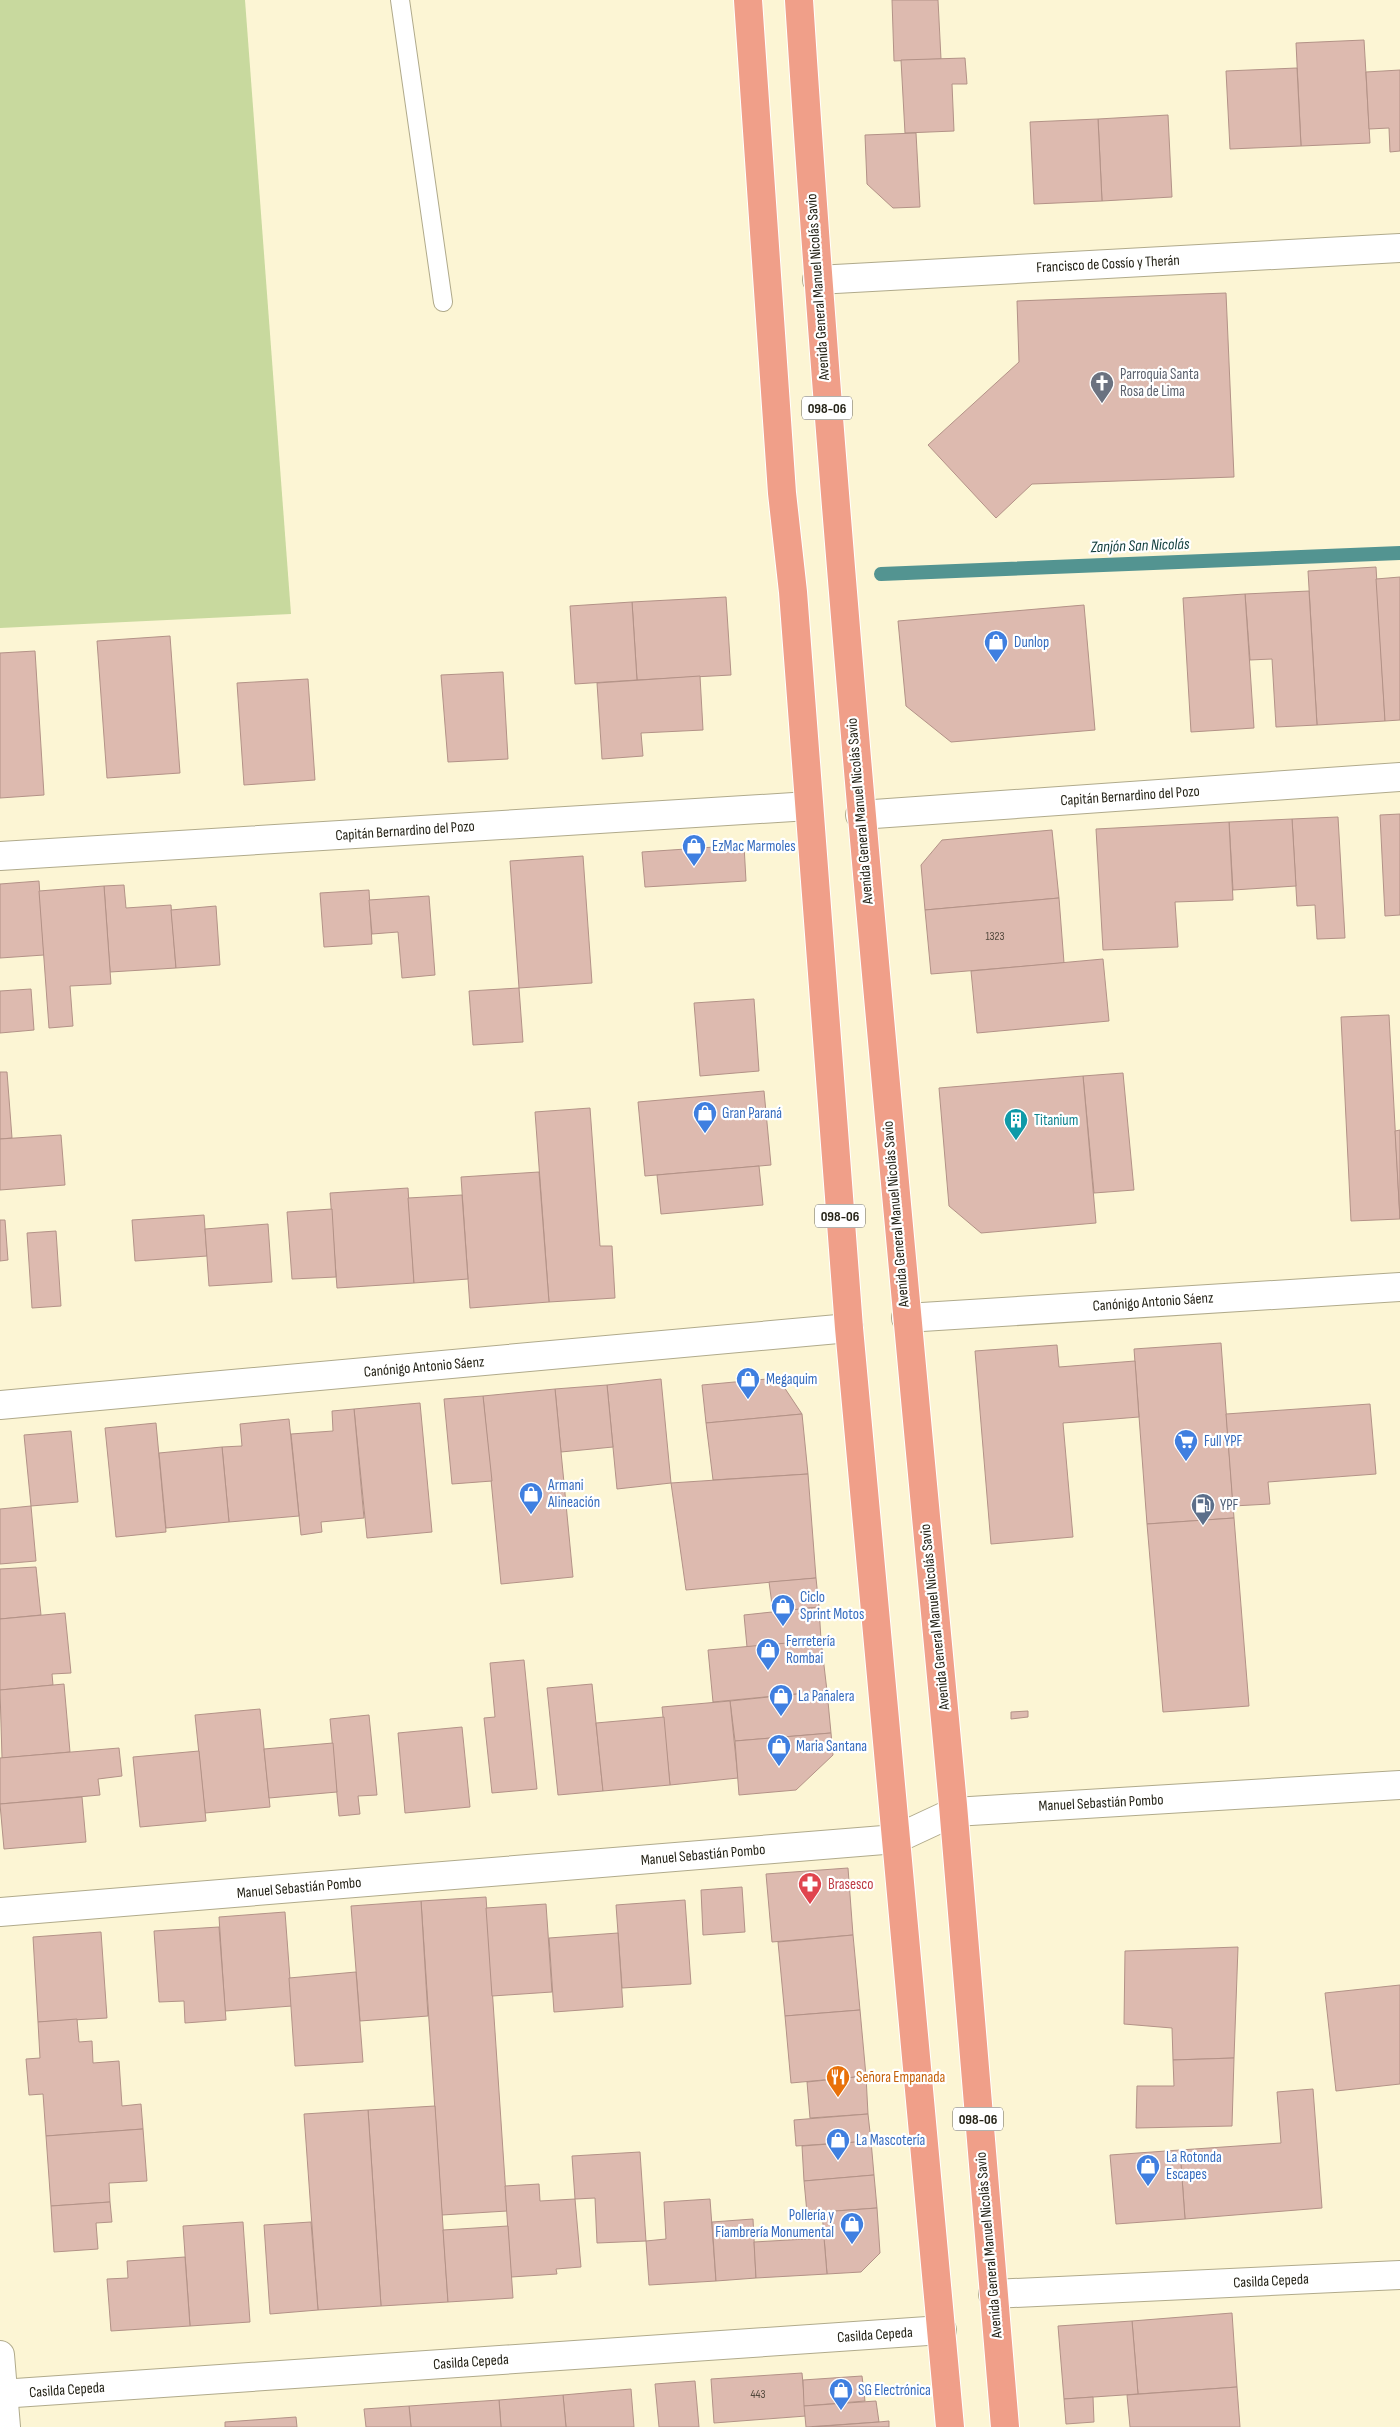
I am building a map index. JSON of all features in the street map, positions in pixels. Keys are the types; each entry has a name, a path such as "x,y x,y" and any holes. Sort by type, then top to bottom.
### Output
{"main road":[{"name":"098-06","path":"748,0 781,483 793,592 810,806 848,1328 950,2427"},
{"name":"Avenida General Manuel Nicolás Savio","path":"799,0 817,280 860,815 954,1812 992,2294 1005,2427"}],"street":[{"name":"Francisco de Cossío y Therán","path":"817,280 1400,248"},
{"name":"Capitán Bernardino del Pozo","path":"860,815 1400,777"},
{"name":"Capitán Bernardino del Pozo","path":"0,856 810,806"},
{"name":"Canónigo Antonio Sáenz","path":"906,1318 1400,1287"},
{"name":"Canónigo Antonio Sáenz","path":"0,1405 848,1328"},
{"name":"Manuel Sebastián Pombo","path":"0,1912 896,1839 954,1812 1400,1785"},
{"name":"Casilda Cepeda","path":"992,2294 1400,2275"},
{"name":"Casilda Cepeda","path":"2,2394 942,2330"},
{"path":"0,2355 6,2427"}],"lane":[{"path":"400,0 443,302"}],"green space":[{"path":"0,0 245,0 291,614 0,628"}],"building":[{"path":"892,0 938,0 941,59 894,61"},
{"path":"1364,40 1370,143 1301,146 1296,43"},
{"path":"965,58 967,84 952,84 954,131 905,133 901,60"},
{"path":"1297,68 1301,146 1230,149 1226,71"},
{"path":"1400,70 1400,151 1390,152 1389,128 1369,129 1366,72"},
{"path":"1168,115 1172,197 1102,201 1098,119"},
{"path":"1098,119 1102,201 1034,204 1030,122"},
{"path":"916,133 920,207 893,208 867,184 865,135"},
{"name":"Parroquia Santa Rosa de Lima","path":"1226,293 1234,477 1032,484 996,518 928,445 1019,362 1017,301"},
{"path":"1376,567 1385,721 1317,725 1308,571"},
{"path":"1400,577 1400,720 1385,721 1376,579"},
{"path":"1309,591 1317,725 1276,727 1272,659 1250,660 1245,594"},
{"path":"1245,594 1254,728 1191,732 1183,598"},
{"path":"726,597 731,675 637,680 632,602"},
{"path":"632,602 637,680 575,684 570,606"},
{"name":"Dunlop","path":"1084,605 1095,730 951,742 906,706 898,621"},
{"path":"170,636 180,773 107,778 97,641"},
{"path":"35,651 44,795 0,798 0,653"},
{"path":"503,672 508,759 448,762 441,675"},
{"path":"700,676 703,730 641,733 643,756 602,759 597,683"},
{"path":"308,679 315,780 244,785 237,683"},
{"path":"1400,814 1400,915 1385,916 1380,815"},
{"path":"1338,817 1345,938 1317,939 1315,905 1297,906 1292,819"},
{"path":"1292,819 1296,886 1233,890 1229,822"},
{"path":"1229,822 1233,900 1175,902 1178,947 1103,950 1096,829"},
{"path":"1052,830 1059,898 925,910 921,865 942,840"},
{"name":"EzMac Marmoles","path":"744,845 746,881 645,887 642,852"},
{"path":"583,856 592,983 519,988 510,861"},
{"path":"39,881 44,955 0,958 0,884"},
{"path":"124,885 126,908 171,905 176,968 110,972 104,886"},
{"path":"104,886 111,984 70,986 73,1026 49,1028 39,891"},
{"path":"369,890 372,944 324,947 320,893"},
{"path":"429,896 435,975 402,978 398,932 372,934 369,900"},
{"path":"1059,898 1064,963 931,974 925,910"},
{"path":"216,906 220,965 176,968 171,910"},
{"path":"1103,959 1109,1021 977,1033 971,971"},
{"path":"519,988 523,1042 473,1045 469,991"},
{"path":"31,989 34,1030 0,1033 0,991"},
{"path":"754,999 759,1071 700,1076 694,1003"},
{"path":"1389,1015 1400,1219 1351,1221 1341,1017"},
{"path":"0,1072 7,1072 12,1138 0,1139"},
{"path":"1123,1073 1134,1190 1094,1193 1083,1076"},
{"name":"Titanium","path":"1083,1076 1096,1223 981,1233 949,1206 939,1088"},
{"name":"Gran Paraná","path":"764,1091 771,1165 645,1176 638,1102"},
{"path":"590,1108 600,1246 612,1246 615,1298 549,1302 535,1112"},
{"path":"1400,1130 1400,1219 1395,1131"},
{"path":"61,1135 65,1185 0,1190 0,1139"},
{"path":"759,1166 763,1205 661,1214 657,1175"},
{"path":"539,1172 549,1302 470,1308 461,1177"},
{"path":"408,1188 414,1283 337,1288 330,1193"},
{"path":"462,1195 468,1279 414,1283 408,1198"},
{"path":"332,1209 336,1277 292,1279 287,1212"},
{"path":"204,1215 207,1256 135,1261 132,1220"},
{"path":"0,1220 5,1220 8,1260 0,1261"},
{"path":"268,1224 272,1282 209,1286 205,1229"},
{"path":"56,1231 61,1306 32,1308 27,1233"},
{"name":"Full YPF","path":"1221,1343 1234,1518 1147,1524 1134,1349"},
{"path":"1057,1345 1059,1367 1135,1361 1139,1417 1063,1423 1073,1537 991,1544 975,1351"},
{"name":"Megaquim","path":"778,1378 802,1414 706,1423 702,1385"},
{"path":"661,1379 671,1483 617,1489 607,1385"},
{"path":"607,1385 613,1447 561,1452 555,1389"},
{"name":"Armani Alineación","path":"555,1389 573,1577 501,1584 483,1396"},
{"path":"483,1396 492,1481 452,1484 444,1399"},
{"path":"420,1403 432,1532 367,1538 354,1409"},
{"path":"1370,1404 1376,1474 1268,1482 1270,1504 1233,1506 1226,1414"},
{"path":"354,1409 364,1518 321,1522 322,1532 301,1535 291,1434 333,1431 332,1411"},
{"path":"802,1414 808,1474 713,1480 706,1423"},
{"path":"289,1419 299,1516 229,1522 222,1447 242,1446 240,1424"},
{"path":"156,1423 166,1532 116,1537 105,1428"},
{"path":"71,1431 78,1502 31,1506 24,1435"},
{"path":"222,1447 229,1522 166,1528 159,1453"},
{"path":"808,1474 816,1578 686,1590 671,1483"},
{"path":"31,1506 36,1561 0,1564 0,1509"},
{"path":"1234,1518 1249,1706 1163,1712 1147,1524"},
{"path":"36,1567 41,1615 0,1619 0,1569"},
{"path":"816,1578 819,1607 773,1612 769,1582"},
{"name":"Ciclo Sprint Motos","path":"819,1607 821,1640 747,1647 744,1615"},
{"path":"65,1613 71,1673 52,1674 53,1685 0,1690 0,1619"},
{"name":"Ferretería Rombai","path":"821,1640 827,1691 713,1702 708,1650"},
{"path":"524,1660 537,1789 492,1793 484,1718 495,1717 490,1663"},
{"path":"64,1684 70,1752 2,1758 0,1690"},
{"path":"592,1684 603,1791 558,1795 547,1688"},
{"name":"La Pañalera","path":"827,1691 831,1733 735,1741 730,1701"},
{"path":"730,1701 738,1778 670,1785 662,1707"},
{"path":"260,1709 270,1807 205,1813 195,1715"},
{"path":"1028,1711 1028,1717 1011,1719 1011,1712"},
{"path":"369,1715 377,1795 358,1796 360,1814 339,1816 330,1719"},
{"path":"664,1717 670,1785 603,1791 596,1723"},
{"path":"462,1727 470,1807 405,1813 398,1733"},
{"name":"Maria Santana","path":"831,1733 833,1755 796,1790 739,1795 735,1741"},
{"path":"333,1743 337,1792 269,1798 264,1749"},
{"path":"119,1748 122,1776 98,1779 100,1795 0,1804 0,1758"},
{"path":"199,1751 206,1821 140,1827 133,1757"},
{"path":"82,1797 86,1842 4,1849 0,1804"},
{"name":"Brasesco","path":"848,1868 853,1935 772,1942 766,1874"},
{"path":"742,1887 745,1932 703,1935 701,1890"},
{"path":"486,1897 507,2211 442,2215 421,1901"},
{"path":"685,1900 691,1984 622,1988 616,1905"},
{"path":"421,1901 428,2016 360,2021 351,1906"},
{"path":"546,1904 552,1992 492,1996 486,1908"},
{"path":"285,1912 292,2006 225,2011 219,1917"},
{"path":"219,1927 226,2020 185,2023 184,2001 159,2002 154,1931"},
{"path":"101,1932 107,2018 38,2022 33,1937"},
{"path":"618,1933 623,2007 554,2012 549,1938"},
{"path":"853,1935 860,2010 785,2016 778,1942"},
{"path":"1238,1947 1234,2058 1173,2060 1172,2028 1124,2024 1125,1951"},
{"path":"356,1972 363,2062 295,2066 289,1978"},
{"path":"1400,1985 1400,2084 1336,2091 1325,1993"},
{"path":"860,2010 866,2076 791,2083 785,2016"},
{"path":"77,2019 79,2042 92,2041 93,2063 119,2061 122,2106 141,2104 143,2129 46,2136 43,2094 29,2095 26,2059 40,2058 38,2022"},
{"path":"1234,2058 1232,2126 1136,2128 1137,2086 1174,2086 1173,2060"},
{"name":"Señora Empanada","path":"866,2076 868,2114 810,2118 807,2082"},
{"path":"1313,2089 1322,2208 1185,2219 1180,2150 1281,2143 1277,2092"},
{"path":"435,2106 448,2302 381,2306 368,2110"},
{"path":"368,2110 381,2306 318,2310 304,2114"},
{"path":"868,2114 871,2141 796,2146 794,2120"},
{"path":"143,2129 147,2181 109,2183 110,2202 51,2206 46,2136"},
{"name":"La Mascotería","path":"871,2141 874,2175 804,2181 802,2146"},
{"name":"La Rotonda Escapes","path":"1180,2150 1185,2219 1116,2224 1110,2155"},
{"path":"640,2152 646,2241 597,2243 595,2198 575,2199 572,2156"},
{"path":"874,2175 877,2208 807,2213 804,2181"},
{"path":"539,2184 540,2201 575,2199 581,2267 556,2269 557,2274 511,2277 505,2186"},
{"path":"710,2199 716,2281 649,2285 646,2241 666,2239 664,2202"},
{"path":"110,2202 112,2222 96,2223 98,2249 54,2252 51,2206"},
{"name":"Pollería y Fiambrería Monumental","path":"877,2208 880,2253 861,2272 827,2274 822,2212"},
{"path":"753,2219 756,2278 716,2281 712,2222"},
{"path":"243,2222 250,2322 190,2326 183,2226"},
{"path":"311,2222 318,2310 270,2314 264,2225"},
{"path":"508,2226 513,2298 448,2302 443,2230"},
{"path":"824,2238 827,2274 756,2278 754,2242"},
{"path":"185,2257 190,2326 111,2331 107,2279 128,2278 127,2261"},
{"path":"1232,2313 1237,2387 1138,2394 1132,2321"},
{"path":"1132,2321 1138,2394 1064,2399 1058,2326"},
{"path":"802,2373 806,2416 714,2423 711,2379"},
{"path":"862,2376 865,2401 804,2406 803,2380"},
{"path":"695,2381 699,2427 659,2427 655,2384"},
{"path":"1237,2387 1240,2427 1130,2427 1127,2395"},
{"path":"631,2389 634,2427 566,2427 563,2395"},
{"path":"563,2395 566,2427 501,2427 499,2400"},
{"path":"1093,2397 1094,2422 1066,2424 1064,2399"},
{"path":"499,2400 501,2427 411,2427 409,2406"},
{"name":"SG Electrónica","path":"876,2401 879,2422 806,2427 804,2406"},
{"path":"409,2406 411,2427 366,2427 364,2409"},
{"path":"296,2417 297,2427 225,2427 225,2422"},
{"path":"889,2421 889,2427 812,2427 879,2422"}],"waterway":[{"name":"Zanjón San Nicolás","path":"881,574 1400,553"}],"place":[{"name":"Parroquia Santa Rosa de Lima","path":"1102,404"},
{"name":"Dunlop","path":"996,663"},
{"name":"EzMac Marmoles","path":"694,867"},
{"name":"Gran Paraná","path":"705,1134"},
{"name":"Titanium","path":"1016,1141"},
{"name":"Megaquim","path":"748,1400"},
{"name":"Full YPF","path":"1186,1462"},
{"name":"Armani Alineación","path":"531,1515"},
{"name":"YPF","path":"1203,1526"},
{"name":"Ciclo Sprint Motos","path":"783,1627"},
{"name":"Ferretería Rombai","path":"768,1671"},
{"name":"La Pañalera","path":"781,1717"},
{"name":"Maria Santana","path":"779,1767"},
{"name":"Brasesco","path":"810,1905"},
{"name":"Señora Empanada","path":"838,2098"},
{"name":"La Mascotería","path":"838,2161"},
{"name":"La Rotonda Escapes","path":"1148,2187"},
{"name":"Pollería y Fiambrería Monumental","path":"852,2245"},
{"name":"SG Electrónica","path":"841,2411"}]}
